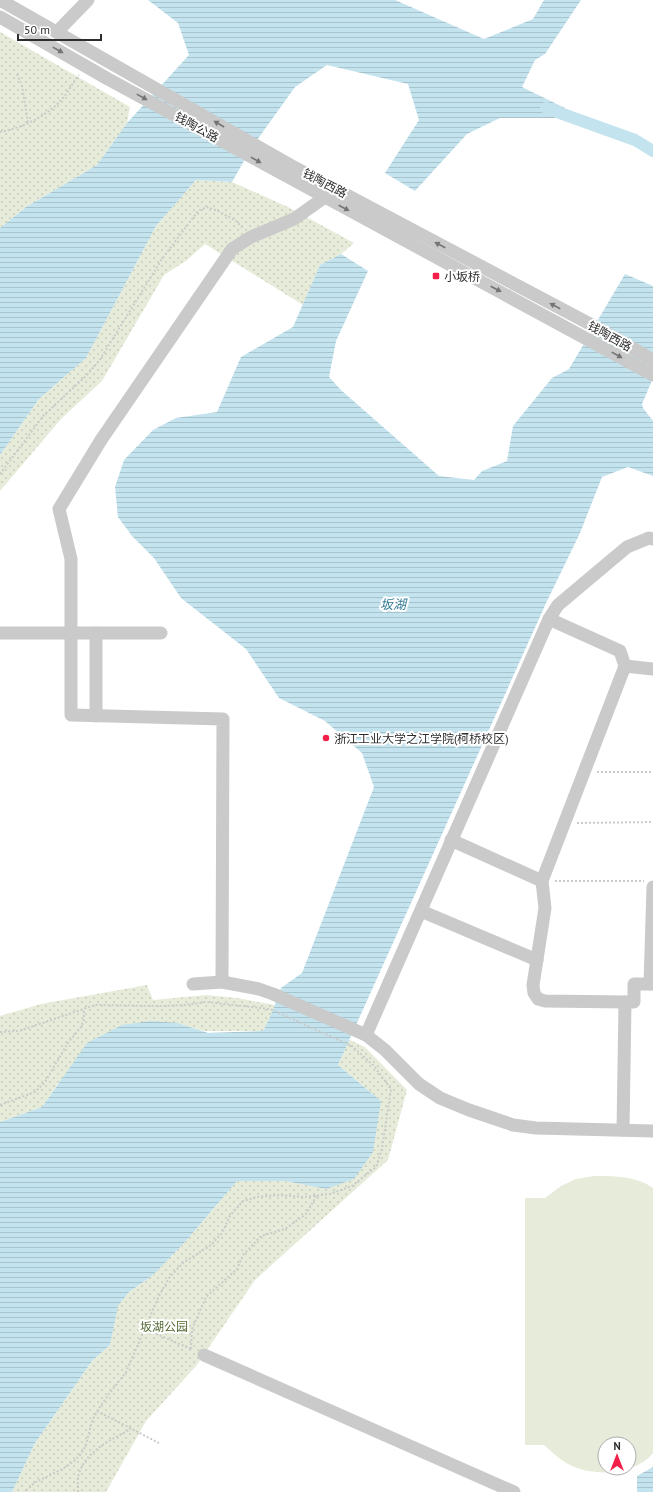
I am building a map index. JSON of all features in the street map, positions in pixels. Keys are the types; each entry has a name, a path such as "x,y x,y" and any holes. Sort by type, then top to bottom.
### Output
{"street":[{"name":"钱陶西路","path":"0,0 118,67 288,170 590,324 653,360"},
{"path":"57,32 88,0"},
{"path":"0,17 85,65"},
{"name":"钱陶公路","path":"85,65 288,170"},
{"name":"钱陶西路","path":"288,170 325,197 653,375"},
{"path":"222,982 223,719 71,715 71,559 58,509 101,440 232,249 251,237 294,218 325,197"},
{"path":"366,1035 549,618 558,605 627,547 649,538 653,539"},
{"path":"549,618 620,651 625,666 542,881 545,908 533,985 534,993 538,999 545,1001 634,1002 634,984 652,984 649,884"},
{"path":"96,632 96,716"},
{"path":"0,633 161,632"},
{"path":"625,666 653,668"},
{"path":"451,840 542,881"},
{"path":"421,911 536,960"},
{"path":"193,984 222,982 259,989 366,1035 384,1050 419,1084 440,1098 469,1110 518,1125 536,1128 653,1131"},
{"path":"623,1130 625,1002"},
{"path":"204,1355 514,1492"}],"path":[{"path":"0,132 12,130 44,115 62,99 85,65"},
{"path":"17,74 22,86 28,122"},
{"path":"0,474 44,416 86,376 99,361 162,259 198,211 207,208 218,211 236,221 251,237"},
{"path":"584,772 653,772"},
{"path":"564,823 653,822"},
{"path":"542,881 649,884"},
{"path":"0,1032 19,1031 95,1005 163,1006 206,1002 270,1008 352,1046 374,1066 391,1089 382,1149 376,1167 352,1186 330,1194 304,1197 277,1195 257,1197 243,1201 230,1216 222,1233 211,1245 183,1263 169,1278 159,1296 126,1372 107,1395 98,1411 89,1430 87,1444 81,1454 70,1464 34,1483 24,1492"},
{"path":"0,1105 35,1092 45,1082 68,1043 81,1027 84,1019 84,1009"},
{"path":"190,1349 192,1329 206,1297 237,1269 243,1255 261,1236 285,1229 306,1214 317,1195"},
{"path":"145,1328 204,1355"},
{"path":"98,1411 159,1444"},
{"path":"78,1492 79,1474 86,1461 98,1448 131,1428"}],"green space":[{"path":"0,32 130,107 127,123 97,165 26,207 0,228"},
{"path":"196,180 232,182 288,207 354,243 341,254 320,265 303,305 205,244 187,260 164,275 102,381 61,419 0,491 0,455 39,399 86,358 156,226"},
{"name":"坂湖公园","path":"147,985 153,1000 206,995 237,998 275,1005 365,1047 407,1090 388,1160 255,1280 196,1366 146,1421 106,1492 12,1492 35,1443 92,1361 110,1345 117,1306 129,1292 152,1276 185,1242 237,1181 285,1181 326,1189 381,1101 338,1065 345,1049 271,1015 263,1031 203,1031 178,1023 59,1082 42,1107 0,1122 0,1016 41,1004"},
{"path":"594,1176 609,1176 640,1181 653,1188 653,1453 645,1461 637,1465 637,1436 597,1436 597,1472 589,1471 568,1464 544,1445 525,1445 525,1198 545,1198 561,1186 576,1179"}],"water":[{"path":"148,0 395,0 484,39 533,19 544,0 581,0 545,54 535,60 522,87 565,108 558,118 500,118 467,134 415,191 385,173 419,120 408,84 327,65 295,87 252,147 232,182 196,180 156,226 86,358 39,399 0,455 0,228 26,207 97,165 127,123 189,55 178,23"},
{"name":"坂湖","path":"341,254 368,271 336,341 329,377 342,391 439,476 474,480 482,471 507,461 513,426 552,378 569,369 625,274 653,286 653,378 642,404 643,408 653,421 653,476 628,467 602,477 580,533 547,601 338,1065 381,1101 373,1152 354,1179 326,1189 285,1181 237,1181 185,1242 152,1276 129,1292 118,1306 110,1345 92,1361 35,1443 12,1492 0,1492 0,1122 42,1107 87,1043 122,1025 151,1021 178,1023 208,1033 263,1031 271,1015 281,988 302,973 374,787 362,753 325,721 279,698 246,649 181,598 154,558 132,536 118,517 115,487 124,460 153,430 176,418 217,412 241,357 293,327 320,265"},
{"path":"653,1467 653,1492 637,1492 637,1476"}],"waterway":[{"path":"546,108 635,140 653,151"}],"place":[{"name":"小坂桥","path":"436,276"},
{"name":"浙江工业大学之江学院(柯桥校区)","path":"326,738"}]}
